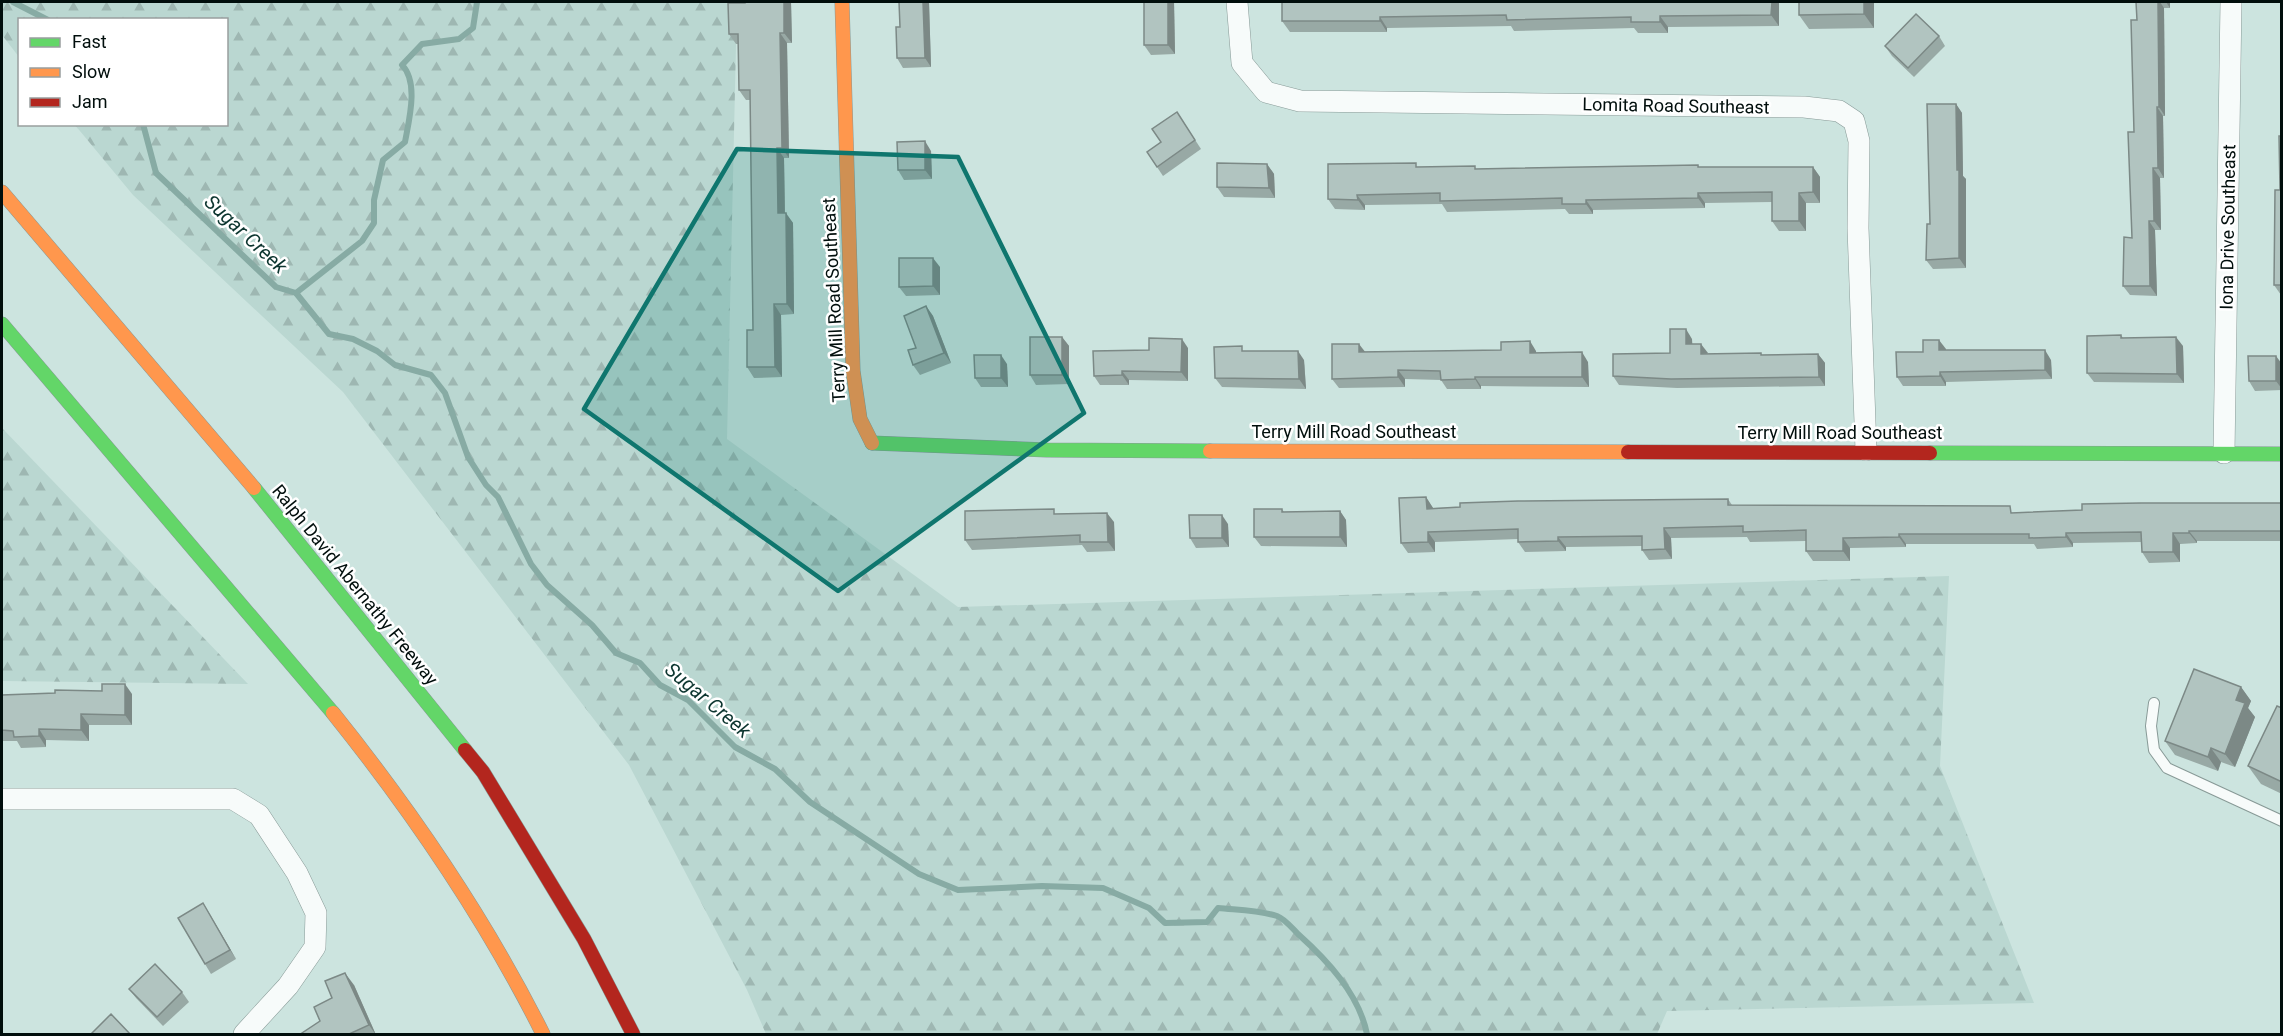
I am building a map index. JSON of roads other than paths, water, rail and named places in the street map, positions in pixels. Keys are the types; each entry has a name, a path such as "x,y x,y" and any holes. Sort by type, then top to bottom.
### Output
{"main road":[{"name":"Terry Mill Road Southeast","path":"842,2 853,371 859,419 864,434 873,444 1047,450 1866,450 2282,454"},
{"name":"Ralph David Abernathy Freeway","path":"5,194 298,542 483,772 584,939 633,1035"},
{"path":"2,324 335,713 393,787 447,862 492,936 543,1035"}],"street":[{"name":"Lomita Road Southeast","path":"1237,2 1242,63 1266,92 1300,101 1804,107 1839,111 1854,121 1859,141 1858,228 1866,450"},
{"name":"Iona Drive Southeast","path":"2224,453 2231,2"},
{"path":"2,799 233,799 260,815 297,873 316,913 315,947 288,986 244,1035"}],"lane":[{"path":"2154,703 2151,726 2154,750 2167,768 2282,821"}],"waterway":[{"name":"Sugar Creek","path":"13,2 44,18"},
{"path":"296,293 362,241 374,223 374,200 383,160 405,142 409,123 410,81 402,65 422,44 459,39 473,28 477,2"},
{"name":"Sugar Creek","path":"144,126 156,173 276,287 296,293 329,334 353,339 377,351 395,365 431,375 445,393 468,457 486,485 498,497 531,564 547,585 592,625 616,653 640,663 660,685 688,700 735,747 775,769 810,802 919,874 958,890 1042,886 1103,888 1149,908 1165,923 1207,922 1218,908 1255,911 1277,916 1286,921 1340,979 1357,1005 1367,1034"}]}
